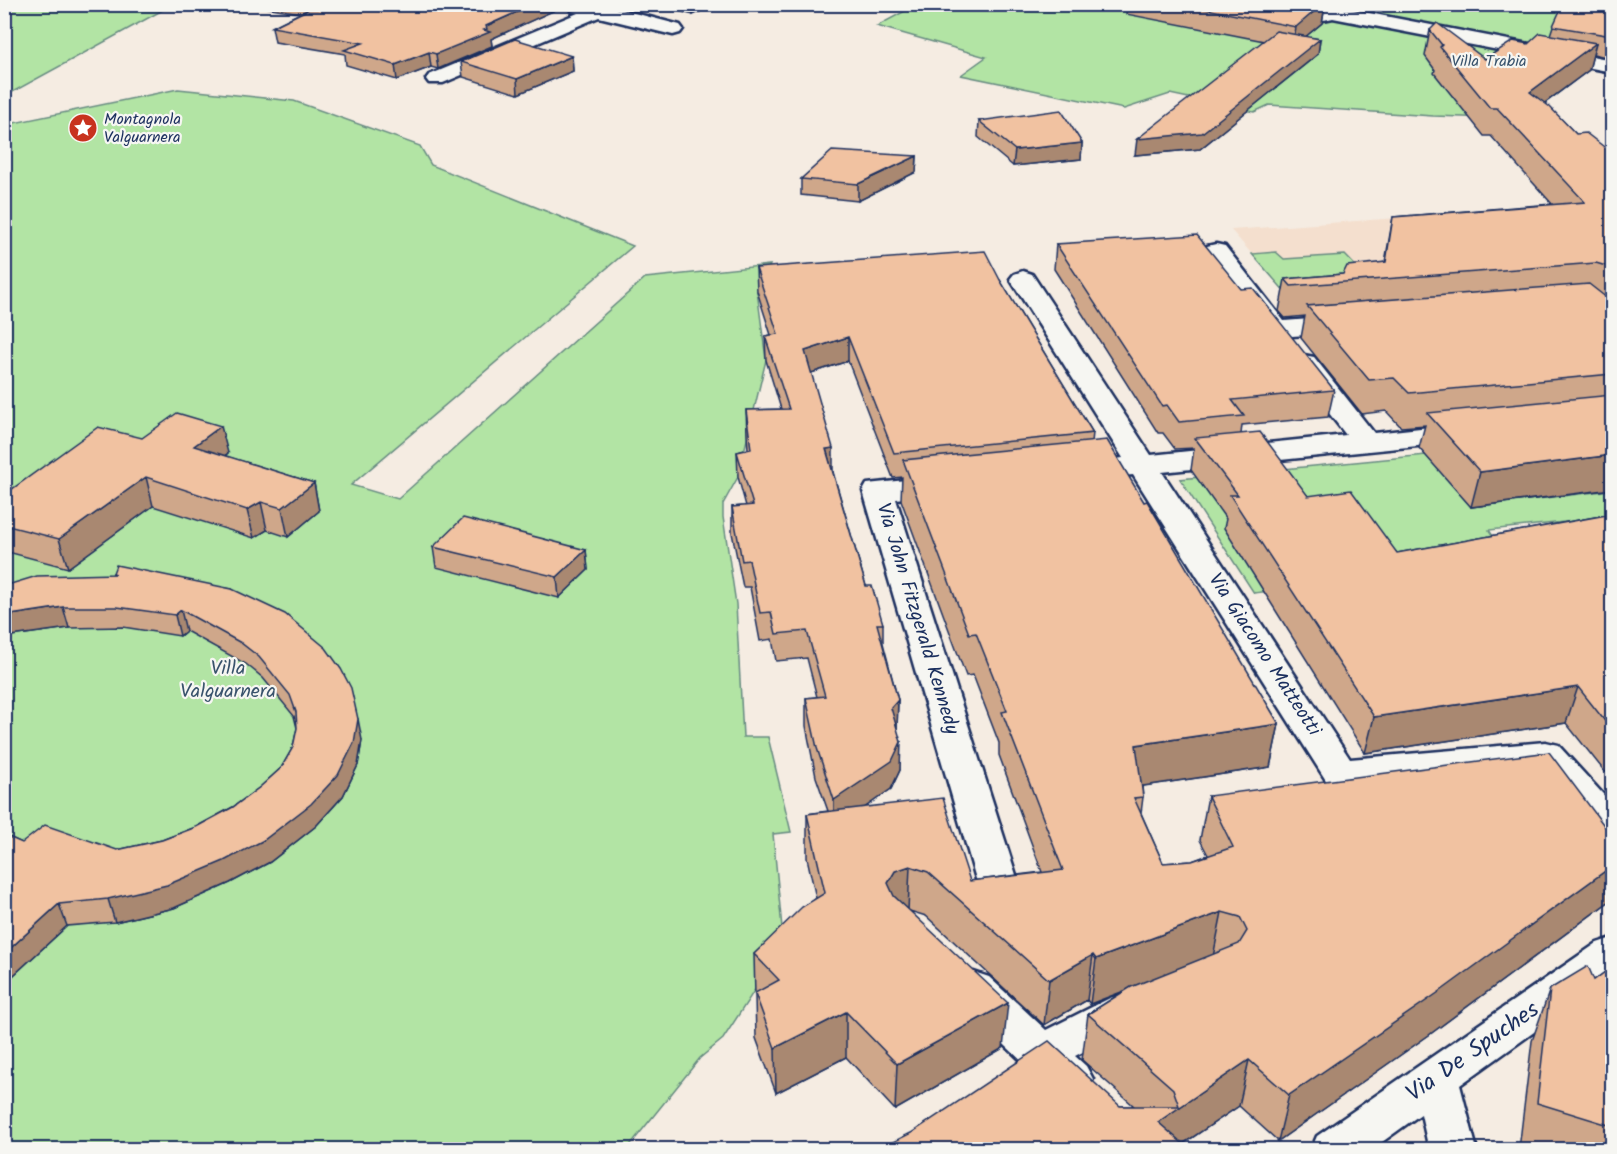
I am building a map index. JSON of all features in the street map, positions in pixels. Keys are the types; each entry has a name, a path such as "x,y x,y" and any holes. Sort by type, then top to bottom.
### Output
{"street":[{"path":"565,4 600,10 673,29"},
{"path":"1230,4 1230,8 1248,17 1273,21 1300,20 1332,8 1612,66"},
{"path":"436,80 600,10"},
{"path":"1216,251 1366,442"},
{"name":"Via Giacomo Matteotti","path":"1023,279 1340,773 1545,754 1612,828"},
{"path":"1278,330 1373,322"},
{"path":"1050,474 1495,429"},
{"name":"Via John Fitzgerald Kennedy","path":"970,482 878,491 1004,903"},
{"name":"Via De Spuches","path":"1340,1149 1612,954"},
{"path":"942,960 1103,1109"},
{"path":"1042,1053 1107,1018 1161,997"},
{"path":"1436,1078 1453,1149"}],"shaded area":[{"path":"1563,206 1309,320 1231,230"}],"green space":[{"path":"5,4 172,5 9,94 5,93"},
{"name":"Villa Trabia","path":"918,4 1592,5 1553,77 1574,81 1524,119 1433,116 1269,105 1254,112 1170,94 1124,109 961,75 986,57 877,26"},
{"name":"Villa Valguarnera","path":"178,89 294,101 420,146 431,165 633,246 351,485 398,499 645,278 770,265 757,291 766,360 738,477 723,504 723,517 736,604 743,737 768,737 791,832 773,834 782,928 765,974 723,1039 700,1058 627,1149 5,1149 4,125"},
{"path":"1276,252 1284,259 1345,255 1382,293 1300,309 1252,254"},
{"path":"1426,455 1471,507 1612,490 1612,517 1489,530 1506,557 1373,579 1254,593 1180,479"}],"building":[{"path":"331,4 535,4 486,26 487,29 484,30 490,32 436,54 429,52 395,65 344,50 363,43 272,27 309,9 325,9"},
{"path":"1181,4 1257,4 1281,7 1323,4 1296,27"},
{"path":"1563,4 1612,4 1612,36 1553,26"},
{"path":"1437,23 1485,59 1513,41 1528,44 1540,33 1596,43 1530,92 1550,107 1576,134 1586,133 1612,153 1612,271 1596,263 1291,286 1285,279 1343,274 1347,266 1386,262 1393,217 1585,202 1497,108 1490,108 1440,47 1442,45 1430,30"},
{"path":"1276,31 1320,39 1202,133 1137,139"},
{"path":"515,39 572,56 517,79 461,62"},
{"path":"1061,110 1082,143 1015,150 979,121"},
{"path":"832,151 917,156 858,184 801,179"},
{"path":"1197,235 1241,289 1253,288 1334,390 1232,400 1244,416 1179,422 1167,405 1162,406 1056,244"},
{"path":"985,251 1000,280 1093,433 894,453 848,337 805,351 833,448 826,449 866,586 872,586 883,624 877,624 898,700 891,708 901,742 892,761 834,800 817,748 806,698 825,696 807,631 776,634 771,612 760,613 749,560 742,561 732,507 753,505 737,452 751,449 746,410 789,409 765,336 778,334 756,268"},
{"path":"1589,284 1612,302 1612,374 1409,393 1394,378 1369,380 1307,306"},
{"path":"1612,395 1612,455 1480,472 1427,413"},
{"path":"177,413 221,426 194,446 314,483 282,508 261,502 247,510 146,477 59,539 4,525 4,495 98,427 142,438"},
{"path":"1260,432 1308,496 1351,490 1397,553 1612,514 1612,730 1578,687 1374,717 1230,495 1238,495 1195,438"},
{"path":"1107,440 1144,502 1147,501 1279,724 1136,745 1143,797 1134,798 1163,863 1192,861 1233,847 1208,796 1549,752 1612,836 1612,866 1442,990 1289,1095 1249,1060 1158,1122 1189,1149 879,1149 911,1133 1049,1041 1120,1106 1179,1106 1173,1089 1088,1014 1131,987 1239,944 1247,931 1240,917 1222,912 1096,959 1093,955 1049,980 928,872 910,866 895,871 888,883 894,896 1008,1003 897,1064 846,1012 775,1048 755,993 779,980 754,954 802,907 825,893 807,814 943,798 970,881 1063,870 1002,712 1007,711 976,633 969,634 903,460"},
{"path":"463,518 586,550 557,577 433,547"},
{"path":"116,565 232,589 285,614 326,648 341,669 351,688 358,719 354,743 338,775 311,804 264,840 224,861 167,885 108,899 59,904 4,954 4,835 22,843 45,825 117,850 162,840 196,827 233,807 281,768 293,747 297,728 296,712 290,695 259,657 241,643 181,610 175,615 117,607 63,607 4,616 4,586 37,576 116,574 113,573"},
{"path":"1588,966 1594,980 1612,967 1612,1126 1537,1103 1550,989"}],"place":[{"name":"Montagnola Valguarnera","path":"83,128"}]}
